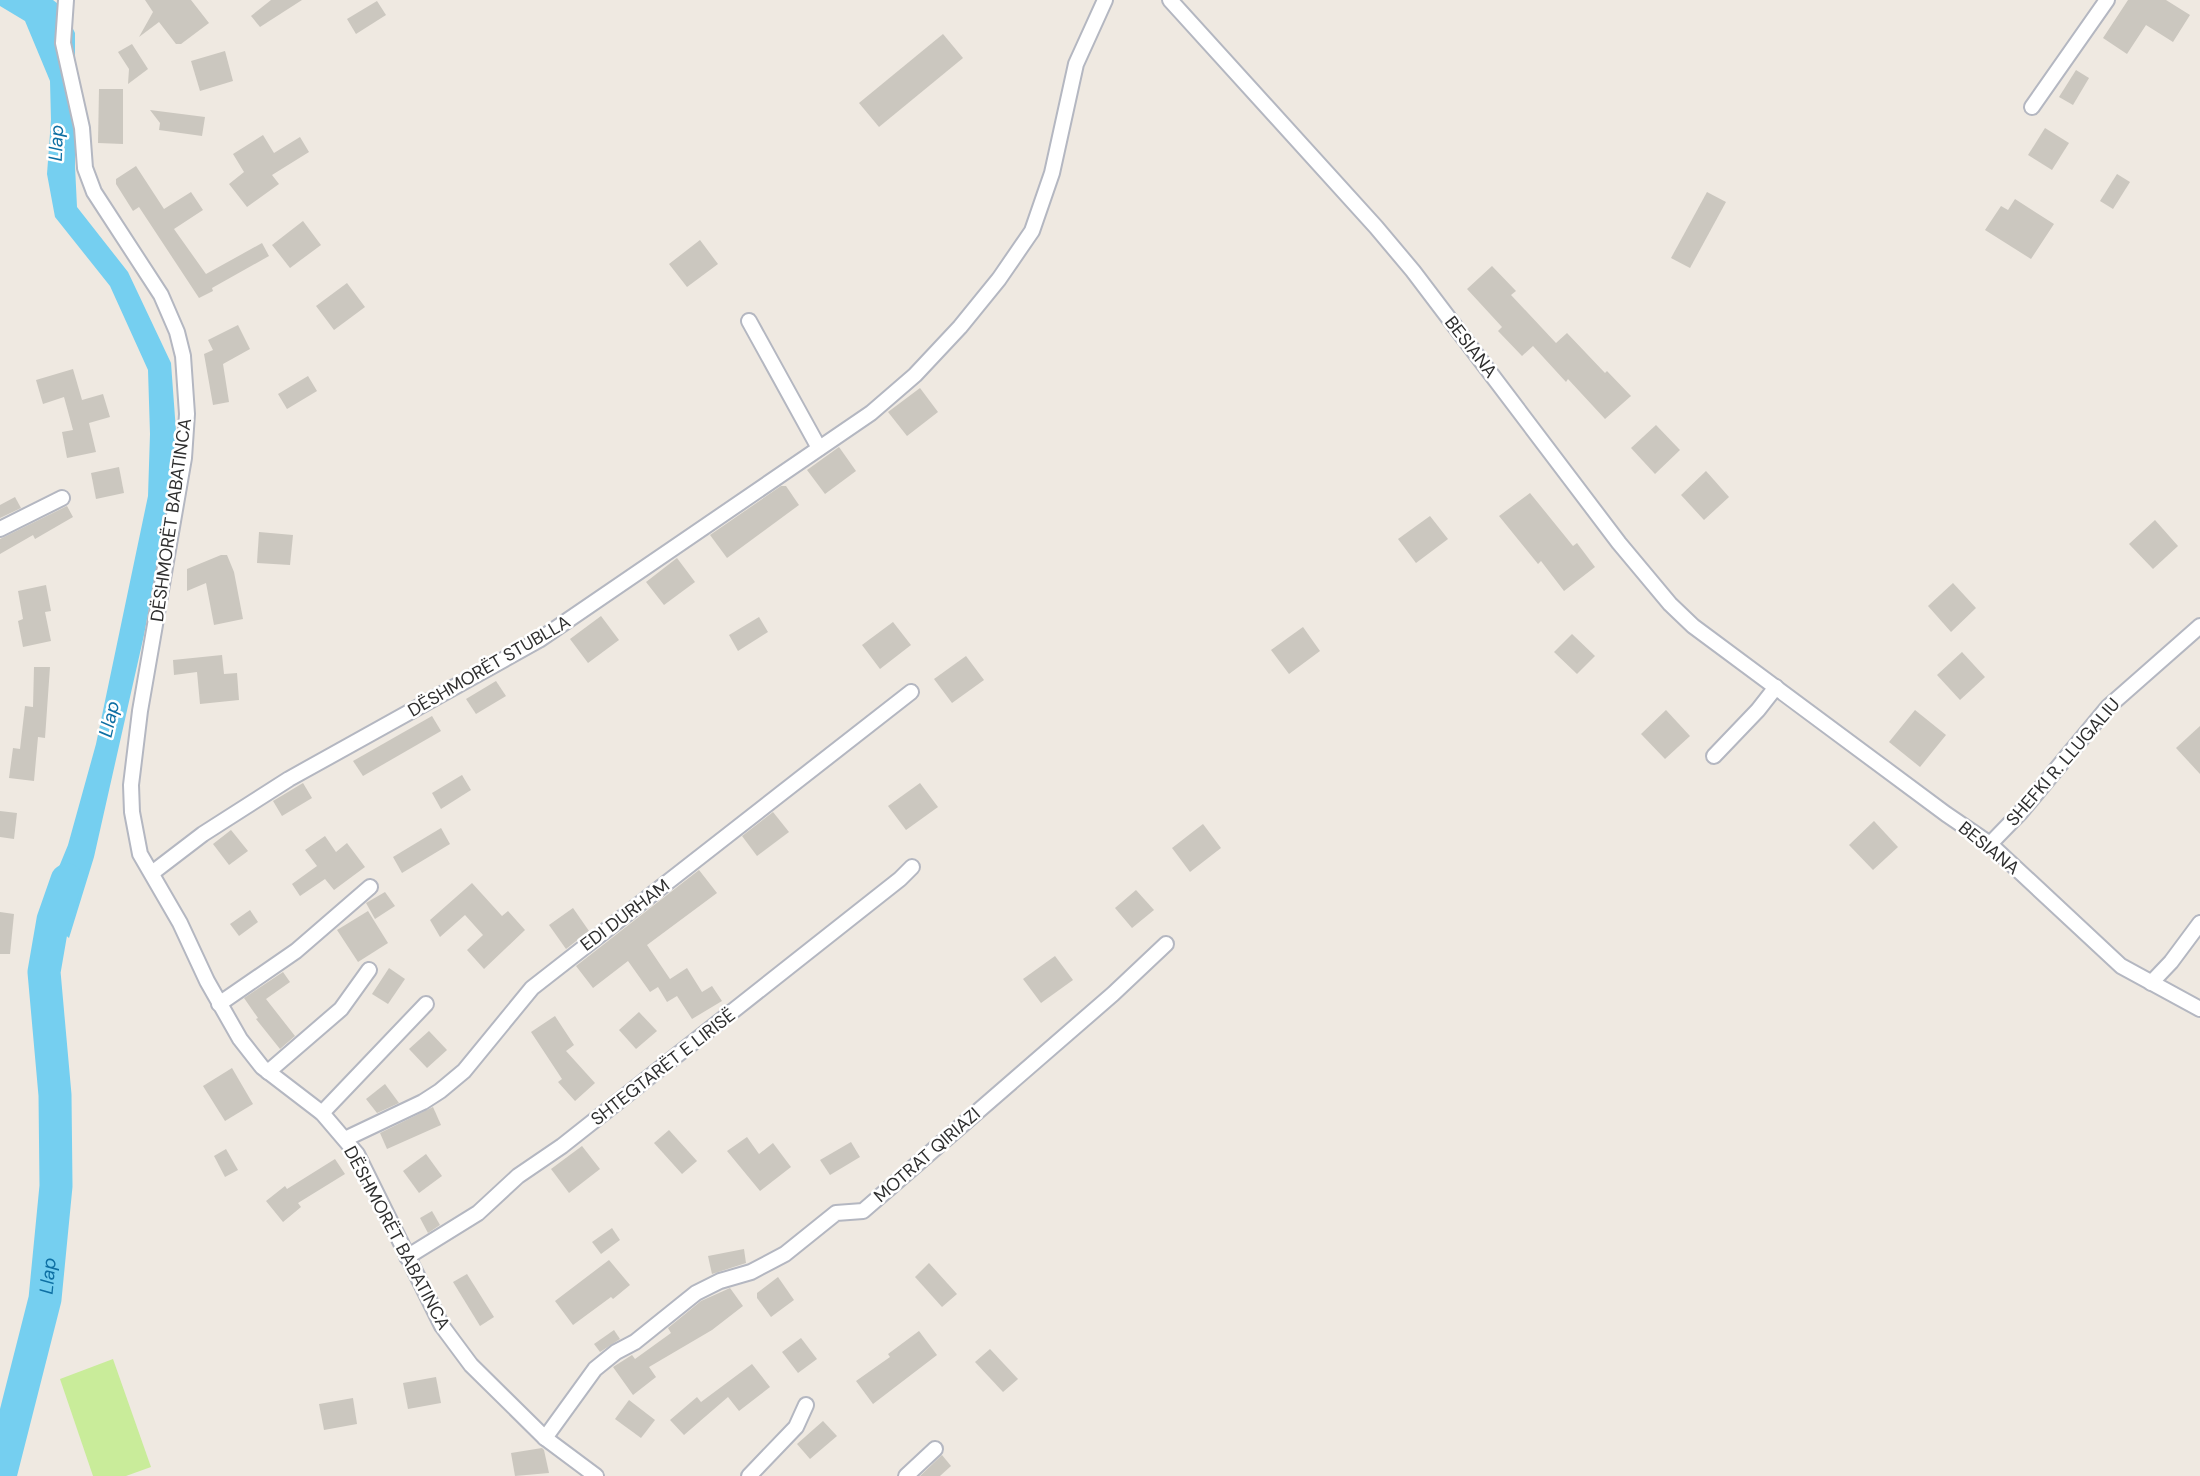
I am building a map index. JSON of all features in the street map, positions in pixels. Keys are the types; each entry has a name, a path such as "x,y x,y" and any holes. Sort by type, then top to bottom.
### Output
{"street":[{"name":"DËSHMORËT BABATINCA","path":"66,0 63,43 82,128 85,168 100,202 160,295 177,332 183,356 187,414 184,458 140,711 131,785 140,854 180,923 219,1004 240,1039 268,1072 322,1113 345,1139 367,1173 442,1326 471,1365 545,1438 596,1476"},
{"name":"DËSHMORËT STUBLLA","path":"152,873 204,834 289,779 539,639 871,413 915,375 991,289 1032,231 1052,173 1076,64 1105,0"},
{"name":"BESIANA","path":"1170,0 1413,271 1619,543 1670,604 1693,626 1990,844 2122,966 2200,1009"},
{"path":"2032,107 2107,0"},
{"path":"749,321 819,449"},
{"path":"0,529 62,498"},
{"name":"SHEFKI R. LLUGALIU","path":"1990,844 2020,813 2108,707 2200,626"},
{"path":"1714,756 1776,687"},
{"name":"EDI DURHAM","path":"345,1139 423,1102 440,1091 464,1071 532,988 911,692"},
{"name":"SHTEGTARËT E LIRISË","path":"407,1257 478,1213 518,1176 562,1146 682,1053 912,867"},
{"path":"219,1004 296,951 370,887"},
{"path":"2151,983 2171,962 2200,923"},
{"name":"MOTRAT QIRIAZI","path":"545,1438 586,1379 605,1360 635,1342 705,1287 751,1272 785,1254 836,1213 863,1211 1113,994 1166,944"},
{"path":"268,1072 341,1009 369,970"},
{"path":"322,1113 426,1004"},
{"path":"749,1476 796,1427 806,1405"},
{"path":"906,1476 935,1449"}],"green space":[{"path":"113,1359 151,1467 126,1476 93,1476 60,1379"}],"water":[{"path":"0,0 53,0 63,8 75,33 77,207 128,272 171,363 176,431 169,501 144,635 94,857 69,938 40,913 68,845 96,744 148,496 148,370 110,286 55,217 47,174 51,120 50,81 25,21 0,6"}],"building":[{"path":"145,0 191,0 209,23 181,44 176,44 159,22 139,37 153,12"},
{"path":"271,0 302,0 260,27 251,16"},
{"path":"2128,0 2166,0 2190,15 2173,42 2146,25 2127,54 2103,38"},
{"path":"377,1 386,15 356,34 347,19"},
{"path":"943,34 963,58 879,127 859,103"},
{"path":"132,44 148,69 128,84 129,69 118,52"},
{"path":"225,51 233,81 200,91 191,61"},
{"path":"2076,70 2089,78 2073,105 2059,97"},
{"path":"99,89 123,89 123,144 98,143"},
{"path":"150,110 205,117 202,136 159,130 160,123"},
{"path":"2045,128 2069,143 2052,170 2028,155"},
{"path":"263,135 274,153 300,137 309,152 272,175 279,184 247,207 229,184 244,172 233,154"},
{"path":"136,166 164,209 191,192 203,210 174,229 206,274 262,243 269,256 199,298 139,207 133,211 116,184 116,179"},
{"path":"2117,174 2130,182 2113,209 2100,201"},
{"path":"1707,192 1726,202 1690,268 1671,258"},
{"path":"2015,199 2054,224 2031,259 1985,230 2001,206 2008,210"},
{"path":"303,221 321,245 290,268 272,245"},
{"path":"700,240 718,264 687,287 669,264"},
{"path":"1492,266 1516,291 1511,295 1556,343 1567,333 1631,396 1605,419 1533,346 1522,356 1498,331 1502,327 1467,289"},
{"path":"347,283 365,307 334,330 316,306"},
{"path":"238,325 250,349 223,364 229,402 213,405 204,354 213,350 208,340"},
{"path":"73,369 82,400 103,394 110,417 89,423 96,452 67,458 62,432 73,430 64,397 43,404 36,380"},
{"path":"308,376 317,391 287,409 278,394"},
{"path":"920,388 938,412 907,436 888,412"},
{"path":"1656,425 1680,450 1655,474 1631,448"},
{"path":"839,447 856,471 825,494 807,470"},
{"path":"119,467 124,493 96,499 91,473"},
{"path":"1706,471 1729,497 1704,520 1681,495"},
{"path":"781,486 786,486 799,505 727,558 710,535"},
{"path":"1530,493 1573,546 1577,543 1595,567 1564,591 1541,561 1538,564 1499,516"},
{"path":"15,497 21,508 0,518 0,505"},
{"path":"67,506 73,517 35,539 33,535 0,554 0,539"},
{"path":"1430,516 1448,539 1416,563 1398,539"},
{"path":"2155,520 2178,546 2153,569 2129,544"},
{"path":"259,532 293,535 290,565 257,563"},
{"path":"227,555 234,572 243,619 214,625 206,583 187,591 187,569"},
{"path":"677,558 695,582 664,605 646,582"},
{"path":"1953,583 1976,608 1951,632 1928,606"},
{"path":"46,585 51,611 45,612 51,641 23,647 18,621 23,619 18,591"},
{"path":"601,616 619,640 588,663 570,639"},
{"path":"759,617 768,632 738,651 729,635"},
{"path":"893,622 911,645 880,669 862,645"},
{"path":"1303,627 1320,651 1289,674 1271,650"},
{"path":"1572,634 1595,656 1577,674 1554,652"},
{"path":"1962,652 1985,677 1960,700 1937,675"},
{"path":"222,655 224,674 237,673 239,700 200,704 197,672 174,675 173,660"},
{"path":"966,656 984,680 952,703 934,679"},
{"path":"34,667 50,667 45,738 38,737 34,781 9,778 13,748 20,749 25,706 33,707"},
{"path":"496,681 506,696 476,714 466,699"},
{"path":"1666,710 1690,736 1665,759 1641,734"},
{"path":"1915,710 1946,735 1920,767 1889,742"},
{"path":"432,716 441,731 363,776 353,761"},
{"path":"2200,726 2200,774 2176,748"},
{"path":"462,775 471,790 441,809 432,793"},
{"path":"303,783 312,798 282,816 273,801"},
{"path":"920,783 938,807 906,830 888,806"},
{"path":"0,811 17,813 14,839 0,837"},
{"path":"773,812 789,832 757,856 742,836"},
{"path":"1874,821 1898,847 1873,870 1849,845"},
{"path":"1203,824 1221,848 1190,872 1172,848"},
{"path":"441,828 450,844 402,873 393,857"},
{"path":"231,830 248,851 229,865 213,844"},
{"path":"325,836 336,852 347,843 365,867 334,890 325,879 300,896 292,884 317,866 305,850"},
{"path":"699,870 717,893 647,945 670,979 687,968 702,992 712,986 722,1001 692,1019 677,996 667,1002 658,987 650,992 628,961 593,988 576,966"},
{"path":"472,883 502,916 508,911 525,930 484,969 467,950 483,935 465,915 440,937 430,920"},
{"path":"1136,890 1154,910 1132,928 1115,908"},
{"path":"385,892 395,906 375,919 366,903"},
{"path":"573,908 589,931 566,949 549,925"},
{"path":"250,910 258,922 239,936 230,924"},
{"path":"368,911 388,943 358,962 337,930"},
{"path":"0,912 14,914 10,954 0,954"},
{"path":"1055,956 1073,980 1041,1003 1023,979"},
{"path":"389,968 405,979 388,1004 372,994"},
{"path":"283,972 290,982 266,999 295,1036 280,1049 256,1019 258,1018 244,998"},
{"path":"639,1012 657,1031 636,1049 619,1030"},
{"path":"555,1016 574,1045 566,1051 595,1083 575,1101 558,1082 562,1079 531,1032"},
{"path":"429,1031 447,1050 427,1068 409,1049"},
{"path":"232,1068 253,1104 225,1121 203,1086"},
{"path":"385,1084 399,1103 377,1113 366,1099"},
{"path":"433,1107 441,1125 387,1149 380,1133"},
{"path":"669,1130 697,1161 682,1174 654,1143"},
{"path":"747,1137 759,1154 773,1143 791,1167 760,1191 727,1151"},
{"path":"851,1142 860,1157 830,1175 820,1160"},
{"path":"582,1146 600,1169 569,1193 551,1169"},
{"path":"226,1149 238,1170 225,1177 214,1156"},
{"path":"426,1154 442,1176 419,1193 403,1171"},
{"path":"335,1159 345,1174 298,1203 301,1207 283,1222 266,1201 285,1186 287,1189"},
{"path":"432,1211 440,1225 428,1233 420,1218"},
{"path":"612,1228 620,1240 601,1254 592,1242"},
{"path":"744,1249 746,1263 712,1274 708,1256"},
{"path":"609,1260 630,1285 573,1325 555,1301"},
{"path":"929,1263 957,1294 942,1307 915,1277"},
{"path":"467,1274 494,1317 480,1326 453,1282"},
{"path":"778,1277 794,1300 771,1317 757,1298 757,1293"},
{"path":"730,1288 743,1306 712,1330 649,1367 656,1377 633,1395 613,1367 632,1355 635,1359 671,1333 668,1328 701,1301"},
{"path":"614,1330 620,1339 600,1352 594,1344"},
{"path":"919,1331 937,1355 873,1404 856,1381 890,1357 888,1354"},
{"path":"801,1338 817,1359 798,1373 782,1352"},
{"path":"990,1349 1018,1379 1003,1392 975,1362"},
{"path":"752,1364 770,1387 739,1411 728,1397 684,1435 670,1420 697,1397 701,1402"},
{"path":"436,1377 441,1403 408,1409 403,1383"},
{"path":"353,1398 357,1424 324,1430 319,1404"},
{"path":"629,1400 655,1420 641,1438 615,1419"},
{"path":"823,1421 837,1436 810,1459 797,1444"},
{"path":"542,1448 549,1473 515,1476 511,1453"},
{"path":"942,1455 951,1466 940,1476 920,1476"}],"waterway":[{"name":"Llap","path":"0,1476 45,1299 56,1186 55,1095 44,972 53,920 67,880"}]}
